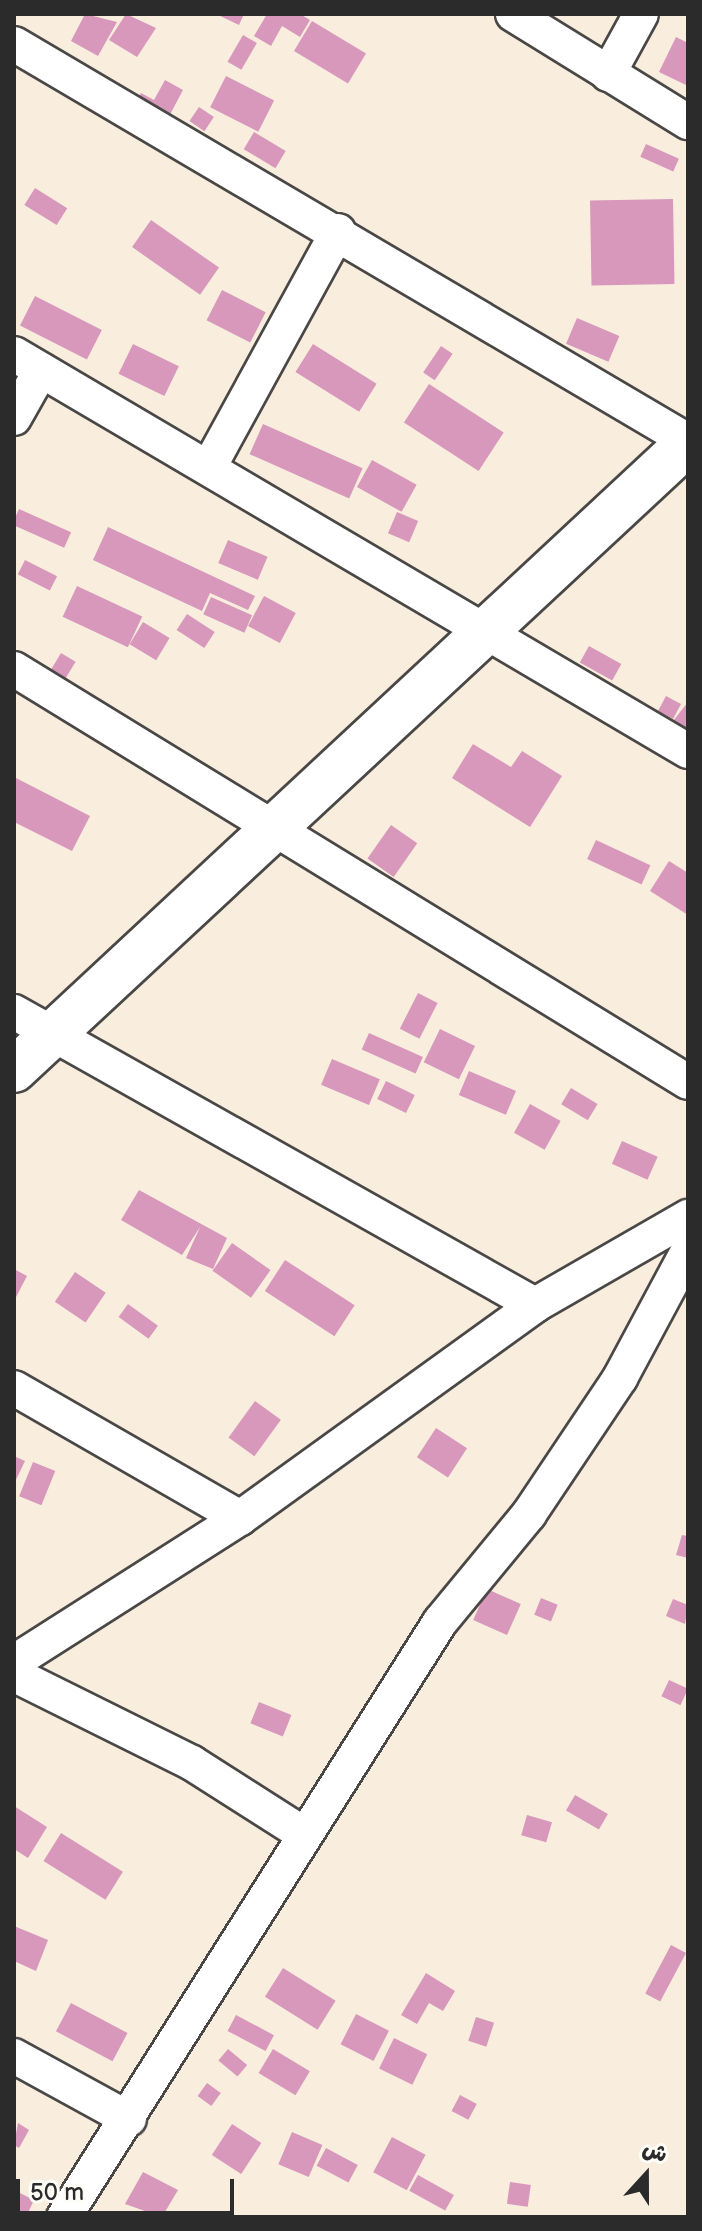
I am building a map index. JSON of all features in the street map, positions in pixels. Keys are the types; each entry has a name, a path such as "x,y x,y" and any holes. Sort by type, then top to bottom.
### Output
{"main road":[{"path":"14,1070 688,442"}],"street":[{"path":"513,14 688,122"},
{"path":"608,74 641,14"},
{"path":"14,44 338,231 688,442"},
{"path":"209,467 338,231"},
{"path":"14,418 27,362 688,751"},
{"path":"14,669 688,1082"},
{"path":"14,1012 535,1305"},
{"path":"302,1833 192,1763 23,1670 535,1305 688,1217"},
{"path":"64,2217 129,2119 302,1833 440,1622 529,1514 620,1378 688,1251"},
{"path":"14,1388 240,1518"},
{"path":"14,2056 129,2119"}],"building":[{"path":"85,14 117,22 98,56 71,41"},
{"path":"126,14 156,28 137,57 109,40"},
{"path":"216,14 244,14 239,25"},
{"path":"267,14 300,14 310,20 300,37 282,26 271,46 254,36"},
{"path":"312,21 366,53 348,83 294,51"},
{"path":"243,35 257,43 241,70 228,62"},
{"path":"676,37 688,43 688,86 659,72"},
{"path":"226,76 274,101 258,132 210,107"},
{"path":"165,80 183,90 165,124 133,108 141,93 154,100"},
{"path":"199,107 214,117 204,131 189,121"},
{"path":"254,132 286,151 275,168 244,149"},
{"path":"646,144 679,159 673,171 640,157"},
{"path":"35,188 67,208 57,225 24,205"},
{"path":"673,199 674,284 591,285 590,200"},
{"path":"151,220 219,268 200,295 132,247"},
{"path":"222,290 266,312 250,343 207,320"},
{"path":"35,296 102,330 87,359 20,325"},
{"path":"577,318 619,336 608,362 566,344"},
{"path":"133,344 179,366 164,396 119,374"},
{"path":"313,344 377,384 359,412 296,372"},
{"path":"441,346 453,354 435,380 423,373"},
{"path":"429,384 504,432 479,471 404,423"},
{"path":"263,424 363,468 349,498 250,454"},
{"path":"372,460 417,485 402,512 357,487"},
{"path":"19,509 71,532 64,548 14,525"},
{"path":"397,512 418,521 409,542 388,533"},
{"path":"108,527 255,596 248,610 210,593 202,611 93,560"},
{"path":"228,540 268,557 258,580 218,563"},
{"path":"25,560 57,576 50,591 18,574"},
{"path":"77,586 142,616 128,647 63,617"},
{"path":"264,596 296,613 280,643 248,626"},
{"path":"211,597 252,615 244,633 203,614"},
{"path":"187,614 215,632 204,648 177,630"},
{"path":"143,622 170,638 156,660 130,644"},
{"path":"589,646 621,664 612,681 580,663"},
{"path":"61,653 76,662 62,684 48,675"},
{"path":"666,696 681,704 673,719 658,711"},
{"path":"688,702 688,732 673,721"},
{"path":"473,744 511,767 522,751 562,776 530,827 452,778"},
{"path":"16,778 90,816 72,851 14,822"},
{"path":"391,825 417,843 394,877 367,859"},
{"path":"596,840 650,865 642,884 587,859"},
{"path":"669,861 688,873 688,915 650,891"},
{"path":"418,993 438,1003 419,1039 400,1029"},
{"path":"440,1029 475,1046 459,1079 424,1062"},
{"path":"369,1033 423,1057 416,1073 362,1049"},
{"path":"332,1059 380,1079 369,1105 321,1085"},
{"path":"469,1071 516,1091 506,1115 459,1095"},
{"path":"386,1081 415,1095 406,1113 377,1099"},
{"path":"571,1088 598,1104 588,1120 561,1104"},
{"path":"530,1104 561,1121 545,1150 514,1133"},
{"path":"622,1141 658,1157 647,1180 612,1164"},
{"path":"139,1190 227,1238 213,1269 186,1258 200,1227 182,1255 121,1220"},
{"path":"232,1243 271,1270 251,1298 212,1271"},
{"path":"285,1260 355,1305 334,1336 265,1291"},
{"path":"14,1269 27,1276 14,1301"},
{"path":"75,1272 106,1293 86,1323 55,1302"},
{"path":"128,1304 158,1326 149,1339 119,1317"},
{"path":"255,1401 281,1420 254,1456 229,1437"},
{"path":"436,1428 467,1448 448,1478 417,1457"},
{"path":"14,1456 25,1461 14,1484"},
{"path":"33,1462 55,1471 41,1505 19,1496"},
{"path":"682,1535 688,1536 688,1558 676,1555"},
{"path":"487,1589 521,1604 507,1635 473,1620"},
{"path":"541,1598 558,1605 551,1621 534,1615"},
{"path":"673,1599 688,1605 685,1624 666,1616"},
{"path":"669,1680 688,1689 680,1705 661,1696"},
{"path":"259,1702 291,1715 283,1736 250,1723"},
{"path":"575,1795 608,1814 599,1830 566,1811"},
{"path":"14,1806 47,1827 28,1858 14,1849"},
{"path":"527,1815 552,1822 546,1842 521,1835"},
{"path":"61,1833 123,1872 105,1900 44,1861"},
{"path":"14,1926 48,1940 36,1971 14,1961"},
{"path":"671,1945 686,1953 660,2002 645,1994"},
{"path":"283,1968 336,2001 318,2030 265,1997"},
{"path":"426,1973 455,1991 443,2011 429,2003 417,2024 401,2015"},
{"path":"71,2003 128,2033 112,2061 56,2031"},
{"path":"356,2014 389,2031 374,2061 341,2044"},
{"path":"236,2015 274,2035 266,2051 228,2031"},
{"path":"476,2017 494,2023 486,2047 468,2041"},
{"path":"394,2038 427,2054 412,2085 379,2069"},
{"path":"228,2049 247,2065 238,2077 218,2060"},
{"path":"273,2049 310,2071 295,2095 259,2073"},
{"path":"207,2083 221,2093 211,2106 198,2096"},
{"path":"460,2095 477,2104 468,2120 452,2111"},
{"path":"18,2123 29,2130 19,2148 14,2145"},
{"path":"232,2124 261,2143 241,2174 212,2155"},
{"path":"292,2132 322,2145 309,2177 278,2164"},
{"path":"392,2137 426,2155 407,2190 373,2172"},
{"path":"326,2148 358,2165 348,2183 317,2166"},
{"path":"143,2172 178,2190 162,2217 125,2204"},
{"path":"418,2175 454,2195 445,2211 409,2191"},
{"path":"510,2182 531,2185 528,2207 507,2204"},
{"path":"14,2190 34,2200 26,2217 14,2217"}]}
